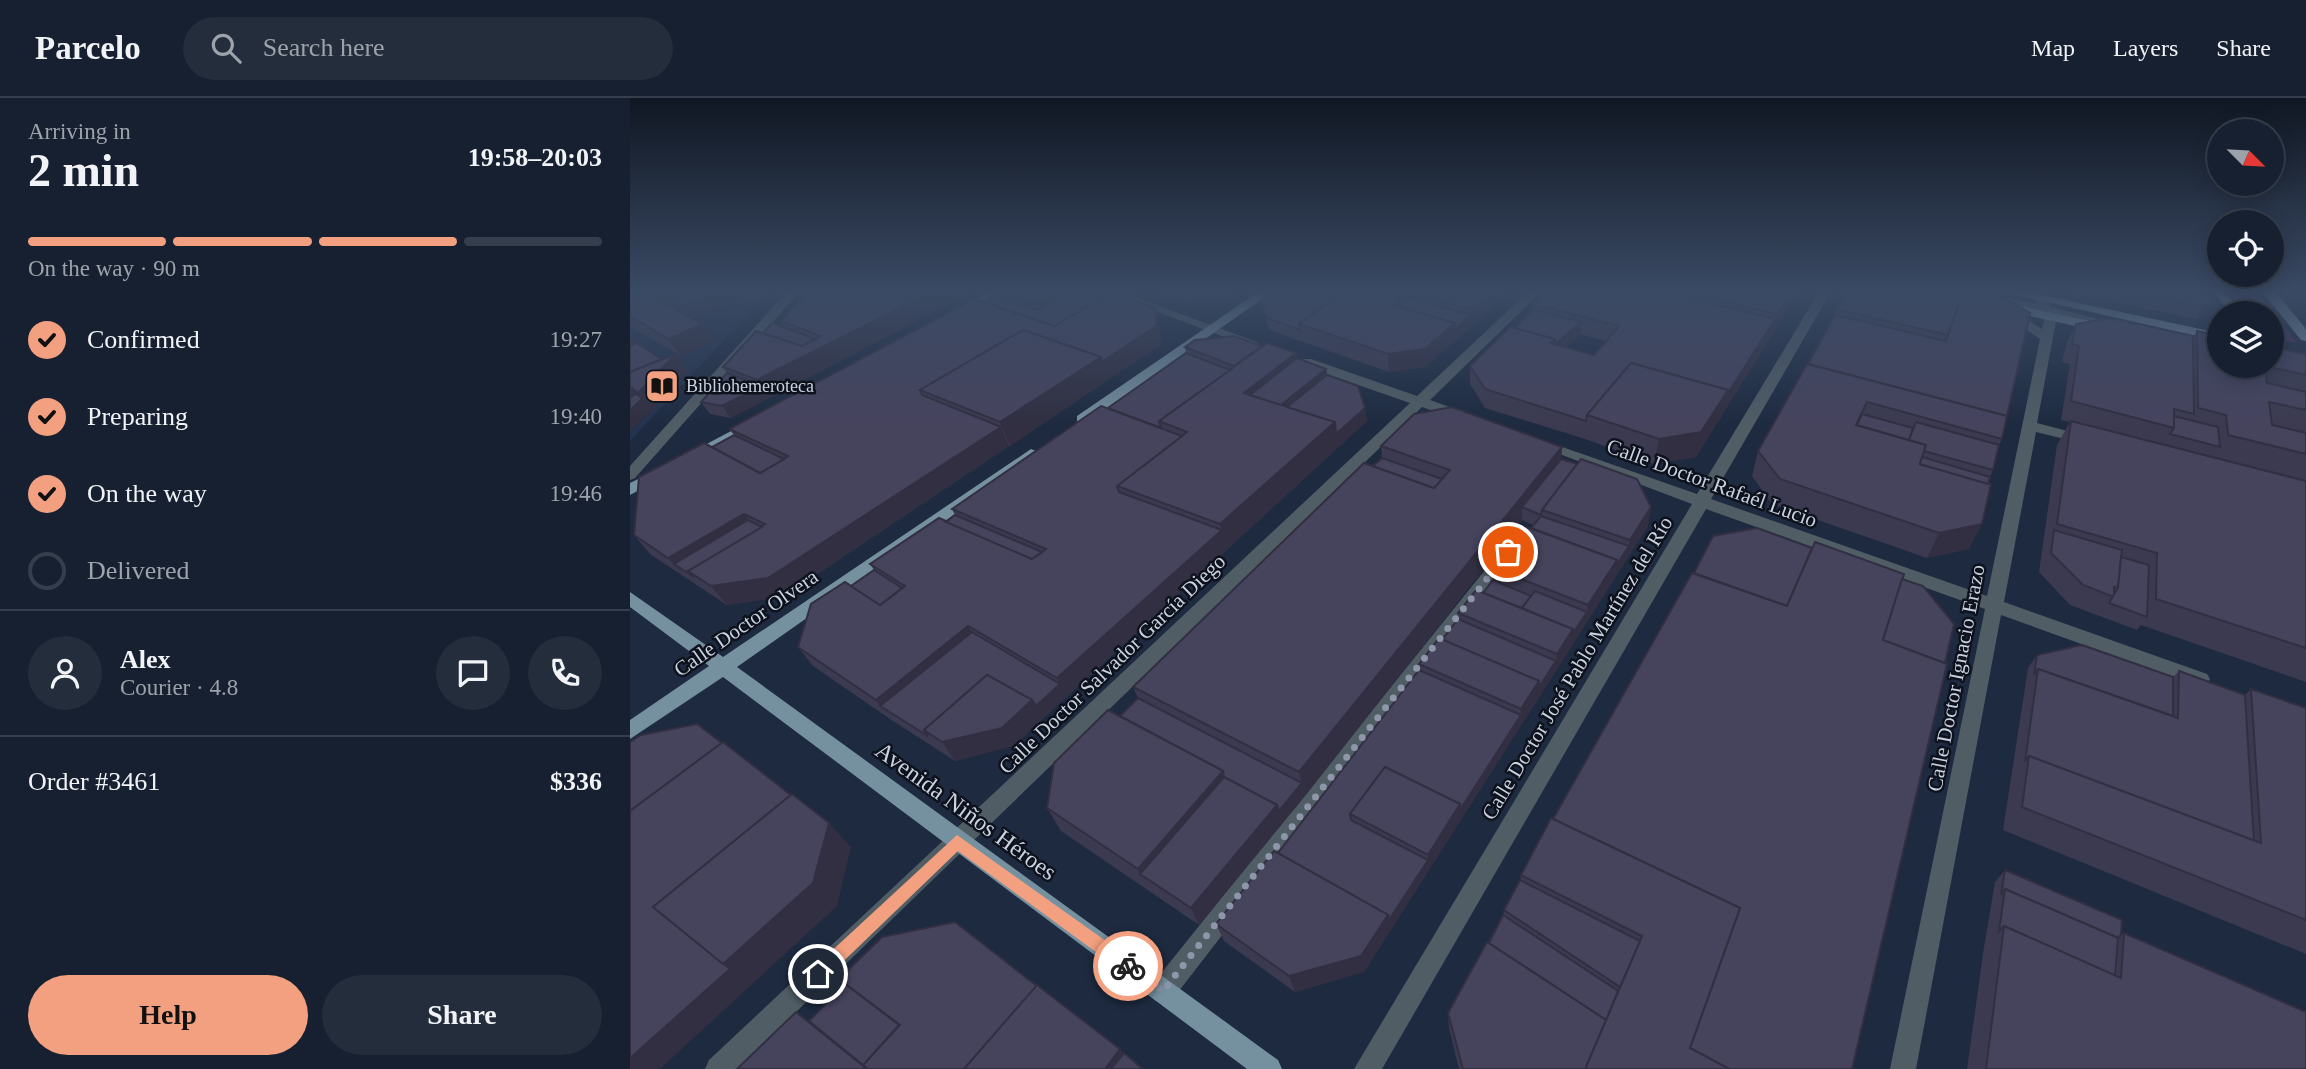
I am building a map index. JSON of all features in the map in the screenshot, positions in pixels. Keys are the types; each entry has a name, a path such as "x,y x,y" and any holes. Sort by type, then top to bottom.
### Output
{"main road":[{"path":"1066,430 1204,335"},
{"path":"630,490 763,418"},
{"name":"Calle Doctor Olvera","path":"630,731 1043,446"},
{"name":"Avenida Niños Héroes","path":"630,598 957,842 1269,1069"}],"street":[{"path":"630,474 754,335"},
{"path":"1231,335 1265,347"},
{"name":"Calle Doctor Salvador García Diego","path":"718,1069 1420,402 1485,335"},
{"name":"Calle Doctor José Pablo Martínez del Río","path":"1367,1069 1799,335"},
{"path":"2043,335 2047,338"},
{"path":"2158,335 2207,345"},
{"name":"Calle Doctor Ignacio Erazo","path":"1903,1069 2047,338"},
{"path":"1291,356 1472,420"},
{"path":"2031,426 2097,443"},
{"name":"Calle Doctor Rafaél Lucio","path":"1523,438 2215,684"},
{"path":"1163,991 1516,542"}],"shaded area":[{"path":"630,335 729,335 630,441"},
{"path":"2284,335 2291,335 2296,342 2284,341"}],"building":[{"path":"752,335 769,335 802,346 821,336 845,335 757,380 723,367"},
{"path":"770,335 805,335 815,339 802,346"},
{"path":"906,335 1014,335 920,390 922,395 1001,427 768,578 711,586 688,571 765,524 744,514 668,558 634,535 639,477 704,443 760,473 788,456 729,429"},
{"path":"1014,335 1038,335 1101,357 1000,422 920,390"},
{"path":"1038,335 1142,335 1103,361 1101,357"},
{"path":"1333,335 1441,335 1425,349 1388,354"},
{"path":"1501,335 1541,335 1555,339 1551,343 1594,355 1611,335 1765,335 1727,395 1728,390 1631,363 1587,415 1586,421 1485,389 1470,366"},
{"path":"1542,335 1565,335 1555,344 1555,339"},
{"path":"1824,335 1922,335 1946,341 1948,335 2025,335 2007,416 1808,364"},
{"path":"2074,335 2193,336 2194,414 2174,409 2174,428 2071,401 2079,346 2072,344"},
{"path":"2197,335 2207,335 2207,378 2266,378 2267,383 2306,392 2306,410 2269,402 2272,425 2306,433 2306,454 2228,435 2226,415 2198,408"},
{"path":"1234,336 1262,346 1234,366 1185,347 1195,340"},
{"path":"637,343 662,359 630,372 630,346"},
{"path":"1267,343 1296,353 1244,393 1335,422 1220,524 1117,486 1187,432 1159,421"},
{"path":"2284,349 2306,354 2306,375 2284,370"},
{"path":"1186,353 1230,370 1159,421 1161,428 1108,408"},
{"path":"676,354 638,393 630,389 630,372"},
{"path":"1297,358 1326,369 1281,405 1250,395"},
{"path":"1631,363 1728,390 1701,432 1659,439 1587,415"},
{"path":"1807,364 2007,416 2002,439 1867,402 1856,425 1926,445 1920,464 1991,484 1982,524 1939,533 1780,479 1758,451"},
{"path":"727,373 761,386 722,406 701,402"},
{"path":"1327,375 1358,386 1365,408 1336,434 1335,422 1287,407"},
{"path":"637,394 642,399 630,410 630,397"},
{"path":"1101,406 1182,436 1117,486 1119,492 1222,530 1057,678 968,626 876,700 798,647 811,604 845,582 880,605 905,586 870,564 939,518 1032,559 1046,549 952,509"},
{"path":"1452,407 1562,447 1299,772 1133,687 1364,463 1434,488 1450,470 1381,446 1414,414"},
{"path":"1862,414 1913,428 1909,440 1857,425"},
{"path":"2174,416 2218,427 2220,447 2170,434 2174,428"},
{"path":"2071,421 2306,481 2306,648 2156,599 2157,553 2057,524"},
{"path":"1916,422 1999,445 1993,470 1924,451 1926,445 1909,440"},
{"path":"734,435 784,459 760,473 712,447"},
{"path":"1922,457 1990,477 1988,484 1920,464"},
{"path":"1382,458 1442,479 1434,488 1373,466"},
{"path":"1561,459 1577,464 1541,515 1522,507"},
{"path":"1581,459 1637,479 1651,507 1630,540 1542,510"},
{"path":"955,515 1042,552 1032,559 946,522"},
{"path":"1541,516 1629,546 1616,566 1617,560 1531,528"},
{"path":"748,520 762,527 688,571 694,577 674,564"},
{"path":"1527,527 1617,560 1588,605 1493,568"},
{"path":"1757,528 1812,548 1787,606 1694,573 1713,536"},
{"path":"2054,530 2122,550 2118,588 2114,587 2114,597 2083,585 2051,553"},
{"path":"1815,542 1904,574 1883,640 1947,664 1852,1069 1729,1069 1690,1048 1740,908 1553,819 1692,573 1787,606"},
{"path":"2121,557 2149,565 2147,617 2109,603 2118,588"},
{"path":"874,570 902,588 880,605 851,586"},
{"path":"1902,579 1923,586 1954,624 1945,663 1883,640"},
{"path":"1493,580 1531,596 1522,608 1483,593"},
{"path":"1476,590 1573,629 1557,654 1458,613"},
{"path":"1535,591 1587,612 1572,635 1573,629 1522,608"},
{"path":"1458,619 1556,661 1539,687 1539,681 1442,640"},
{"path":"972,632 1060,684 1036,706 1032,700 987,675 924,730 928,736 880,706"},
{"path":"1439,638 1539,681 1521,709 1419,664"},
{"path":"2082,645 2173,677 2173,716 2038,669 2034,675 2037,655"},
{"path":"2038,669 2178,718 2179,671 2245,695 2254,841 2029,756 2025,762"},
{"path":"1419,670 1521,715 1460,810 1460,804 1385,767 1350,814 1351,820 1428,860 1389,920 1388,915 1278,853"},
{"path":"987,675 1032,700 1002,728 942,742 924,730"},
{"path":"2251,689 2306,708 2306,920 2022,807 2029,756 2261,843"},
{"path":"1138,698 1302,783 1279,811 1277,805 1224,777 1223,771 1120,716"},
{"path":"1108,710 1223,771 1138,869 1047,808 1054,763"},
{"path":"697,724 722,743 630,811 630,742 641,735"},
{"path":"723,742 791,795 653,907 730,969 630,1058 630,811"},
{"path":"1385,767 1460,804 1428,855 1350,814"},
{"path":"1224,777 1277,805 1191,908 1140,874"},
{"path":"792,794 829,823 813,883 723,964 653,907"},
{"path":"1551,818 1740,908 1690,1048 1729,1069 1585,1069 1642,936 1521,875"},
{"path":"1274,851 1388,915 1361,956 1289,976 1216,924"},
{"path":"2005,870 2122,920 2121,935 2118,938 2005,889 2001,895"},
{"path":"1520,880 1640,941 1620,987 1504,910"},
{"path":"2005,889 2118,938 2115,976 2004,926 1999,931"},
{"path":"1503,915 1618,991 1606,1020 1489,943"},
{"path":"955,922 1037,986 964,1069 868,1069 863,1065 900,1025 839,979 882,937"},
{"path":"2004,926 2121,978 2124,933 2306,1012 2306,1069 1986,1069"},
{"path":"1487,942 1606,1020 1585,1069 1463,1069 1448,1013"},
{"path":"845,984 899,1025 863,1065 809,1021"},
{"path":"1037,985 1120,1049 1105,1069 964,1069"},
{"path":"796,1012 867,1069 737,1069"},
{"path":"1124,1053 1143,1069 1111,1069"}],"way so far":[{"path":"1128,966 1163,991 1508,552"}],"place":[{"name":"Bibliohemeroteca","path":"662,386"}],"route":[{"path":"818,974 957,842 1128,966"}]}
